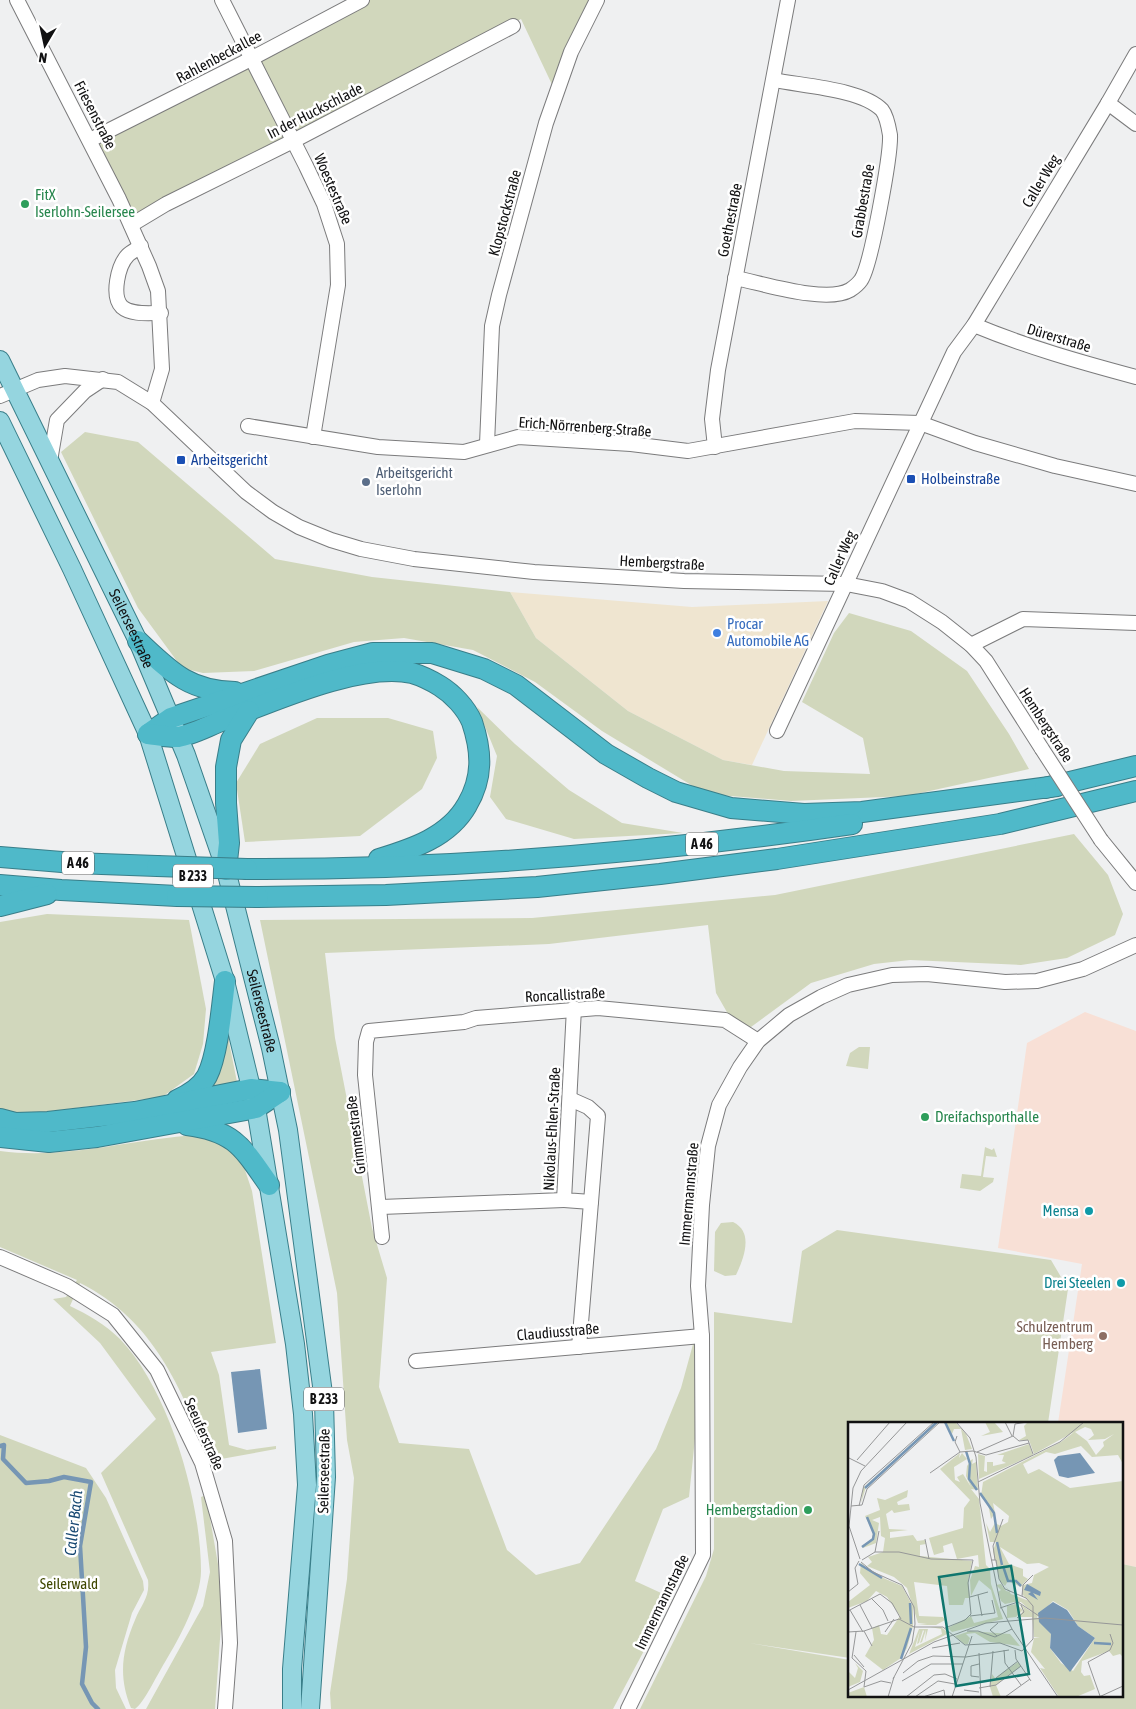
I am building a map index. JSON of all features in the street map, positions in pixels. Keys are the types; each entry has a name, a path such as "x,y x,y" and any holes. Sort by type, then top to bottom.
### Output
{"highway":[{"path":"138,641 168,669 187,682 246,702 370,672 391,671 413,674 448,691 471,719 479,745 480,762 473,795 464,810 451,825 434,838 404,852 344,870"},
{"path":"148,734 174,728 246,702 328,665 374,653 432,653 484,669 516,686 606,754 648,778 676,792 732,808 804,814 862,812 1057,786"},
{"path":"226,870 229,843 226,767 231,740 246,702"},
{"name":"A 46","path":"0,856 74,863 246,869 344,870 654,850 899,817 1057,786 1136,766"},
{"name":"A 46","path":"0,885 177,896 258,897 386,895 537,887 660,874 1000,824 1136,791"},
{"path":"0,906 61,890"},
{"path":"156,1108 189,1095 207,1077 217,1039 225,981"},
{"path":"0,1119 15,1123 48,1122 136,1112 251,1089 280,1092"},
{"path":"0,1136 49,1142 97,1137 178,1124 256,1108 280,1092"},
{"path":"178,1124 210,1128 226,1135 242,1148 269,1185"}],"main road":[{"name":"Seilerseestraße","path":"0,360 7,393 50,461 138,641 174,728 226,870 271,1048 288,1130 324,1401 326,1477 310,1709"},
{"name":"Seilerseestraße","path":"0,421 5,440 72,569 148,734 225,981 256,1108 295,1344 303,1414 307,1484 292,1669 292,1709"}],"street":[{"name":"Friesenstraße","path":"17,0 90,140 131,225 158,291 162,369 152,403"},
{"name":"Woestestraße","path":"222,0 293,141 333,228 339,261 338,285 313,437"},
{"name":"Rahlenbeckallee","path":"90,140 362,0"},
{"name":"Klopstockstraße","path":"487,444 492,326 499,296 546,123 571,52 597,0"},
{"name":"Goethestraße","path":"715,446 712,419 735,278 788,0"},
{"name":"In der Huckschlade","path":"131,225 166,204 293,141 513,26"},
{"name":"Caller Weg","path":"777,731 933,398 963,356 974,324 1136,54"},
{"name":"Grabbestraße","path":"735,278 810,293 834,294 849,290 861,280 868,263 888,158 890,135 884,112 872,101 851,94 774,80"},
{"path":"1108,103 1136,124"},
{"path":"140,246 127,256 117,279 116,296 122,307 132,312 160,313"},
{"name":"Dürerstraße","path":"974,324 1061,358 1136,377"},
{"name":"Hembergstraße","path":"7,393 38,380 65,376 118,382 137,391 152,403 246,492 273,512 307,530 361,549 414,559 534,572 684,582 846,584 882,590 909,601 942,622 971,645 986,661 1101,840 1136,883"},
{"path":"50,461 57,420 85,391 103,379"},
{"name":"Erich-Nörrenberg-Straße","path":"248,426 378,447 464,452 487,444 518,438 631,444 688,451 855,422 920,423"},
{"path":"920,423 976,443 1055,466 1136,484"},
{"path":"971,645 1023,619 1136,623"},
{"name":"Immermannstraße","path":"628,1709 703,1555 702,1336 698,1286 702,1205 708,1146 719,1105 740,1067 758,1041 789,1015 821,997 869,980 892,975 927,974 1006,982 1038,981 1083,969 1132,948 1136,935"},
{"name":"Roncallistraße","path":"369,1031 574,1008 598,1008 725,1020 758,1041"},
{"name":"Nikolaus-Ehlen-Straße","path":"574,1008 564,1200 591,1202"},
{"name":"Grimmestraße","path":"369,1031 366,1042 365,1075 381,1207 382,1237"},
{"path":"570,1099 588,1107 598,1116 578,1347"},
{"path":"381,1207 564,1200"},
{"name":"Seeuferstraße","path":"0,1257 67,1286 113,1315 157,1370 202,1463 224,1541 230,1643 224,1709"},
{"name":"Claudiusstraße","path":"416,1361 702,1336"}],"shaded area":[{"path":"510,592 692,607 828,601 752,765 723,760 628,711 536,638"},
{"name":"Schulzentrum Hemberg","path":"1085,1012 1136,1031 1136,1567 1124,1564 1124,1422 1058,1422 1082,1264 998,1248 1027,1043"}],"green space":[{"path":"370,0 595,0 556,93 521,19 132,219 94,142 250,66"},
{"path":"85,432 138,442 275,559 372,577 510,592 536,638 628,711 723,760 784,771 870,774 863,738 802,702 834,633 849,613 911,631 967,671 1009,734 1029,769 907,796 791,801 706,794 602,731 535,682 473,650 404,638 354,642 254,671 203,673 182,668 138,608 61,452"},
{"path":"477,707 515,744 569,790 622,823 683,833 574,839 506,819 490,797 497,756"},
{"path":"317,718 388,718 433,731 437,758 422,789 360,836 245,842 236,783 260,744"},
{"path":"1074,834 1108,875 1123,914 1115,935 1067,958 1021,965 910,960 874,964 811,983 740,1035 716,993 708,925 549,944 325,953 335,1038 372,1228 387,1278 379,1387 399,1443 469,1449 507,1550 536,1575 580,1563 656,1449 681,1388 695,1337 700,1389 689,1497 663,1509 635,1581 672,1598 613,1709 331,1709 330,1693 347,1579 354,1478 347,1440 337,1293 260,920 532,918 775,895"},
{"path":"47,914 189,920 206,1009 203,1044 194,1074 162,1097 21,1115 0,1109 0,922"},
{"path":"228,1037 237,1082 207,1088"},
{"path":"859,1047 870,1047 868,1069 846,1066 850,1053"},
{"path":"197,1135 224,1143 242,1161 252,1191 276,1343 211,1352 219,1375 229,1445 247,1450 276,1446 276,1449 210,1461 176,1382 146,1336 106,1298 80,1283 70,1306 96,1320 120,1339 138,1361 167,1416 188,1480 200,1543 200,1582 193,1606 171,1653 147,1694 135,1709 131,1708 124,1685 123,1664 127,1642 137,1614 148,1592 148,1580 101,1473 156,1419 100,1343 53,1299 66,1297 77,1280 0,1247 0,1151 49,1153 74,1151"},
{"path":"985,1147 992,1150 994,1148 997,1157 986,1156 983,1177 994,1178 993,1182 980,1191 960,1188 962,1174 981,1176"},
{"path":"733,1222 743,1232 745,1239 744,1253 736,1275 725,1276 714,1271 715,1232 721,1223"},
{"name":"Hembergstadion","path":"837,1230 1051,1260 1068,1289 1048,1422 848,1422 848,1658 749,1643 848,1660 848,1696 1124,1696 1124,1564 1136,1567 1136,1709 640,1709 706,1576 714,1549 714,1312 792,1323 802,1251"},
{"name":"Seilerwald","path":"0,1435 86,1468 106,1498 143,1581 144,1590 132,1613 115,1670 116,1688 126,1709 0,1709"},
{"path":"206,1495 218,1564 222,1611 215,1709 146,1709 203,1606 210,1572 201,1497"}],"water":[{"path":"260,1369 267,1429 238,1433 231,1372"}],"waterway":[{"name":"Caller Bach","path":"0,1446 4,1445 3,1459 26,1483 49,1481 64,1477 91,1482 80,1546 86,1647 82,1684 92,1703 98,1709"}],"place":[{"name":"FitX Iserlohn-Seilersee","path":"25,204"},
{"name":"Arbeitsgericht","path":"181,460"},
{"name":"Holbeinstraße","path":"911,479"},
{"name":"Arbeitsgericht Iserlohn","path":"366,482"},
{"name":"Procar Automobile AG","path":"717,633"},
{"name":"Dreifachsporthalle","path":"925,1117"},
{"name":"Mensa","path":"1089,1211"},
{"name":"Drei Steelen","path":"1121,1283"},
{"name":"Schulzentrum Hemberg","path":"1103,1336"},
{"name":"Hembergstadion","path":"808,1510"}]}
